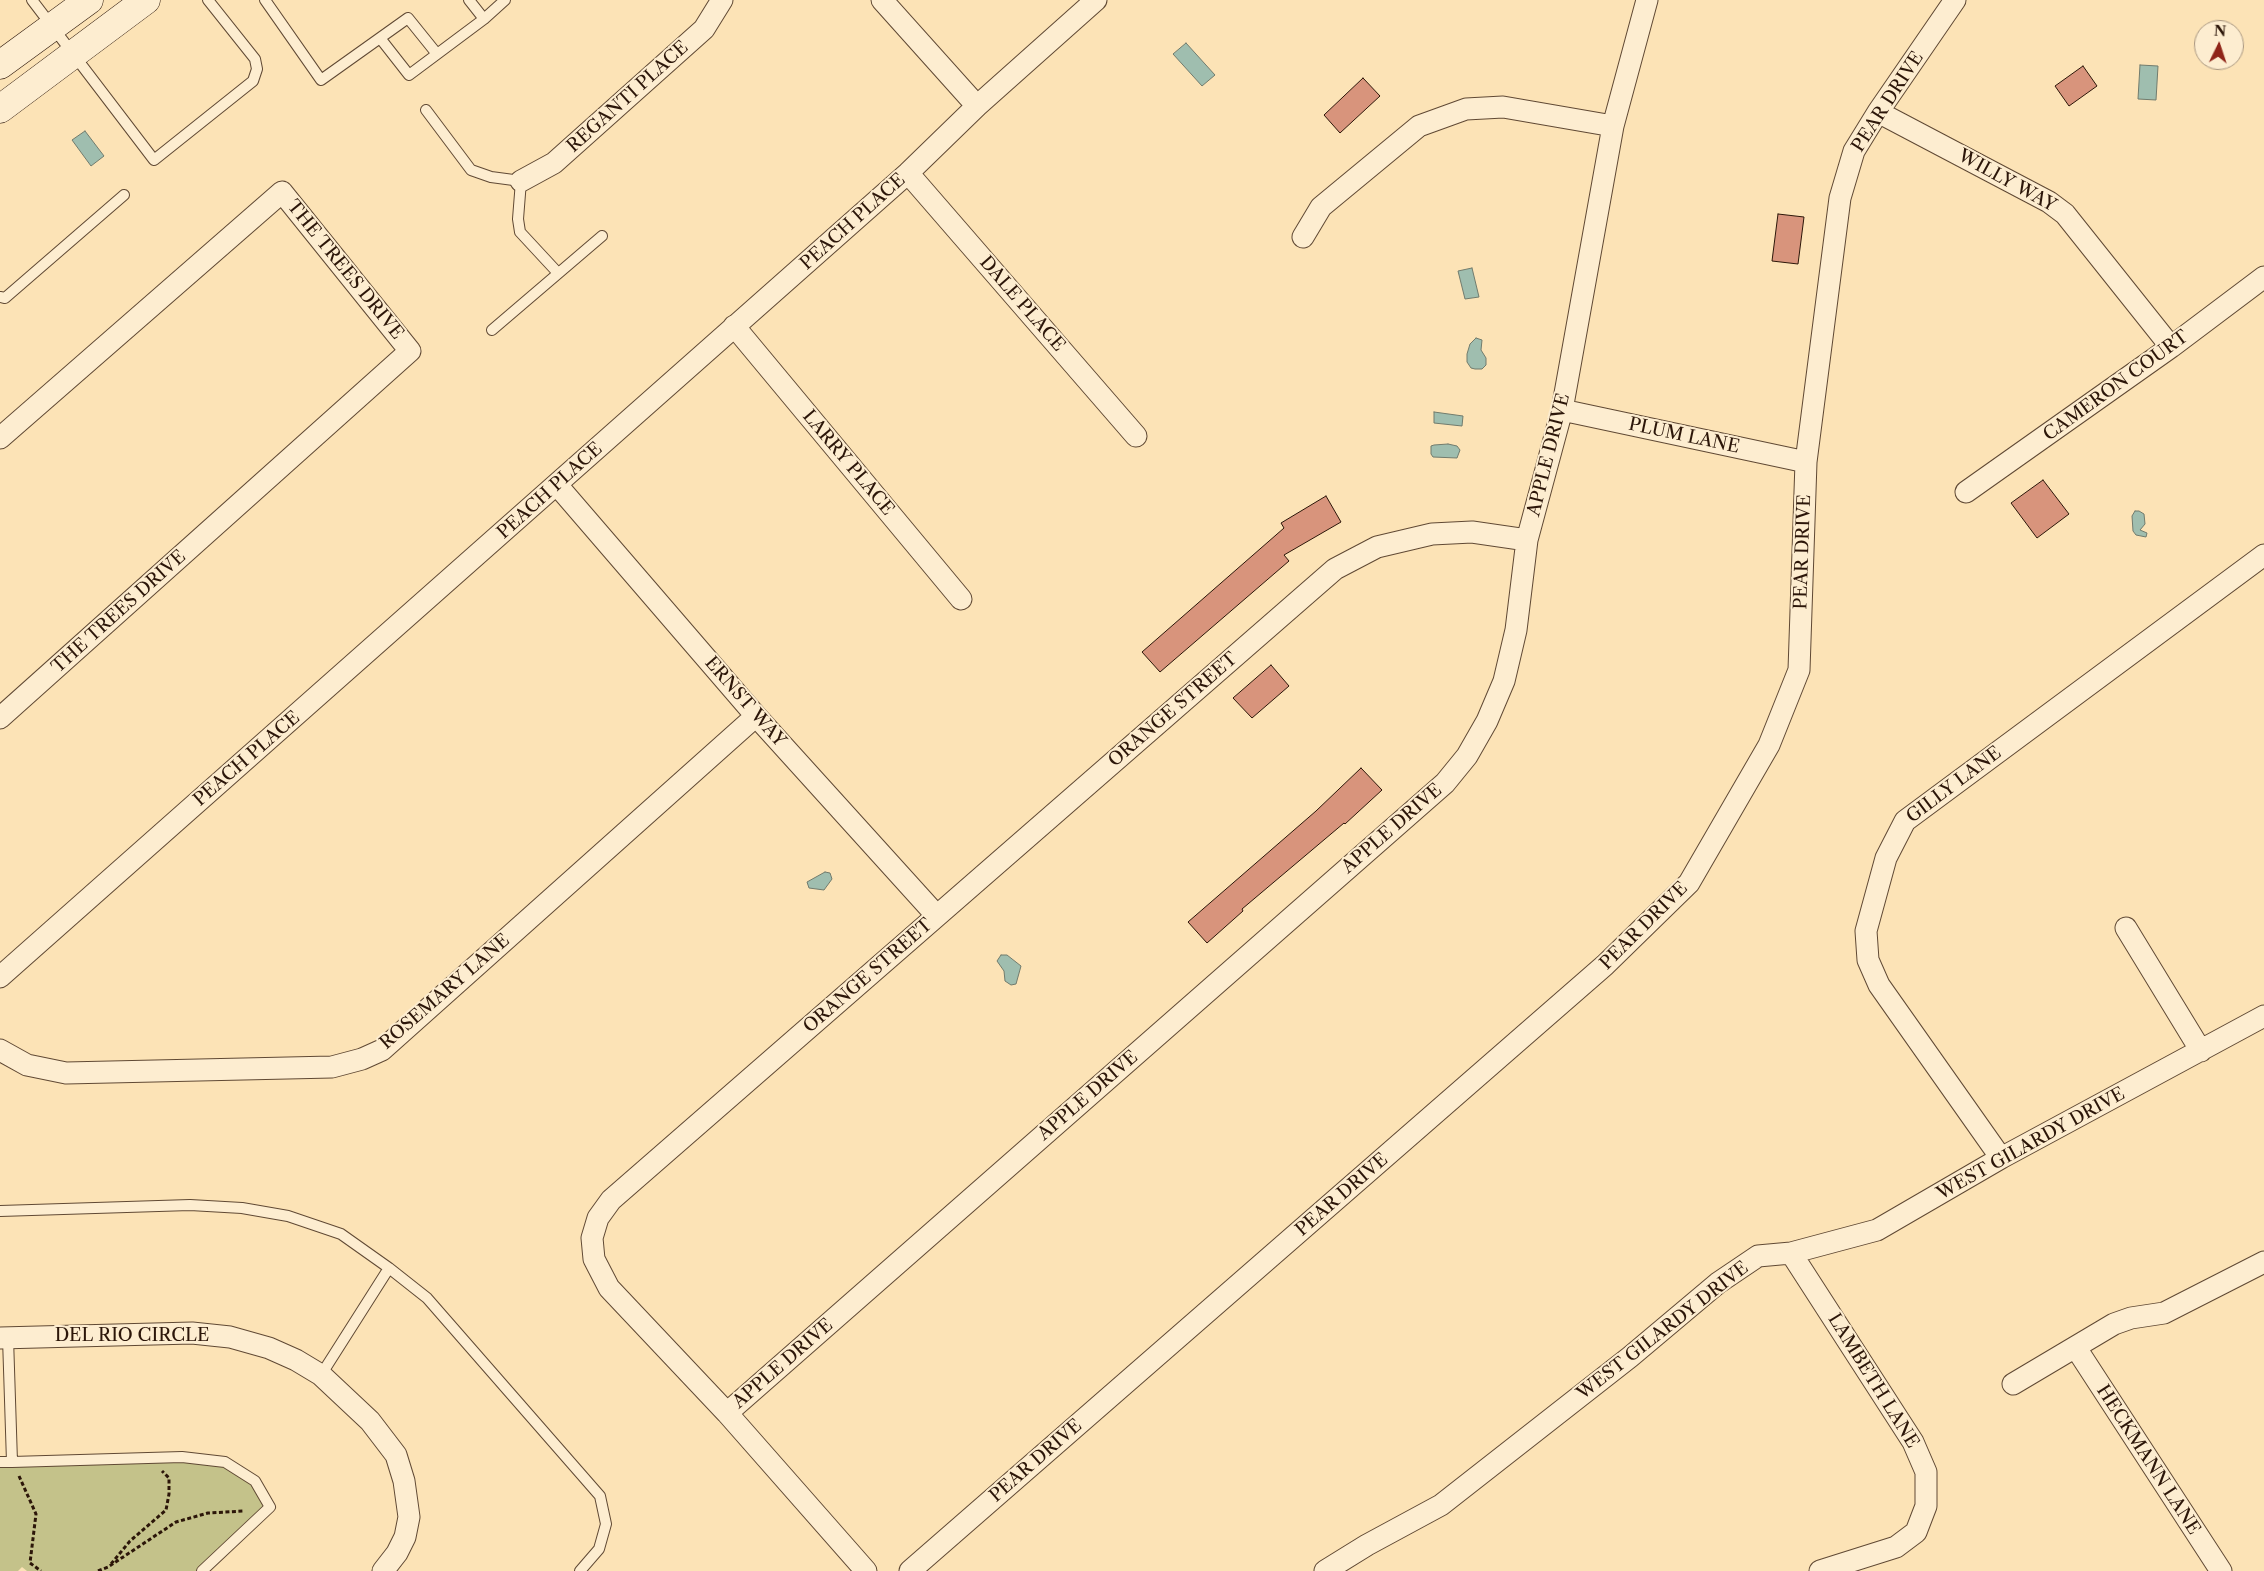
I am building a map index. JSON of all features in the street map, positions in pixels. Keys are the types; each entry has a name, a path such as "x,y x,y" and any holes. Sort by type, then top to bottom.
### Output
{"main road":[{"path":"0,65 89,0"},
{"path":"0,109 146,0"}],"street":[{"name":"REGANTI PLACE","path":"521,181 554,163 704,29 722,0"},
{"path":"882,0 977,106"},
{"name":"PEACH PLACE","path":"0,977 908,173 977,106 1096,0"},
{"name":"APPLE DRIVE","path":"727,1414 1445,783 1467,756 1487,721 1504,681 1516,630 1527,540 1562,410 1613,126 1647,0"},
{"name":"PEAR DRIVE","path":"910,1571 1605,965 1689,883 1769,745 1798,670 1806,462 1840,198 1854,151 1878,112 1956,0"},
{"path":"1303,237 1321,207 1419,126 1466,109 1503,107 1613,126"},
{"name":"WILLY WAY","path":"1878,112 2049,202 2065,214 2171,347"},
{"name":"DALE PLACE","path":"908,173 1136,436"},
{"name":"THE TREES DRIVE","path":"0,438 282,192 410,351 0,718"},
{"name":"CAMERON COURT","path":"1966,492 2171,347 2264,276"},
{"name":"LARRY PLACE","path":"734,326 961,599"},
{"name":"PLUM LANE","path":"1562,410 1806,462"},
{"name":"ERNST WAY","path":"557,485 756,716 937,916"},
{"name":"ORANGE STREET","path":"866,1571 727,1414 610,1288 594,1259 592,1238 598,1218 611,1200 1335,570 1377,547 1432,534 1472,532 1527,540"},
{"name":"GILLY LANE","path":"2001,1158 1879,984 1868,960 1866,931 1886,858 1904,821 2264,555"},
{"name":"ROSEMARY LANE","path":"0,1050 27,1064 66,1073 332,1066 362,1060 382,1050 756,716"},
{"path":"2126,928 2201,1051"},
{"name":"WEST GILARDY DRIVE","path":"1325,1571 1367,1545 1441,1505 1630,1357 1718,1283 1758,1256 1791,1253 1877,1230 2001,1158 2264,1016"},
{"name":"LAMBETH LANE","path":"1791,1253 1913,1442 1926,1472 1926,1506 1916,1532 1896,1547 1820,1571"},
{"path":"2013,1384 2114,1324 2131,1318 2164,1313 2264,1262"},
{"name":"DEL RIO CIRCLE","path":"4,1338 150,1333 192,1333 230,1337 269,1348 296,1360 321,1375 370,1421 396,1455 408,1498 409,1517 405,1536 397,1553 383,1571"},
{"name":"HECKMANN LANE","path":"2076,1348 2221,1571"}],"lane":[{"path":"32,0 53,25 73,55 154,160 253,81 257,69 255,59 208,0"},
{"path":"265,0 321,80 408,18 436,54"},
{"path":"469,0 484,19"},
{"path":"380,38 409,75 484,19 505,0"},
{"path":"426,110 471,170 491,178 521,181 518,219 520,232 558,273"},
{"path":"0,297 5,298 124,195"},
{"path":"492,330 602,236"},
{"path":"0,1212 190,1205 242,1208 288,1216 341,1234 427,1298 600,1496 606,1524 599,1549 580,1571"},
{"path":"321,1375 389,1268"},
{"path":"4,1338 12,1462"},
{"path":"0,1462 182,1457 225,1462 255,1481 270,1507 202,1571"}],"path":[{"path":"108,1567 130,1541 166,1510 169,1478 150,1458"},
{"path":"12,1462 25,1485 36,1514 30,1563 41,1571"},
{"path":"98,1571 108,1567 176,1522 208,1513 266,1511"}],"shaded area":[{"path":"1186,43 1215,75 1202,86 1173,54"},
{"path":"2140,65 2158,66 2156,100 2138,99"},
{"path":"85,131 104,156 91,166 72,140"},
{"path":"1472,268 1479,297 1465,299 1458,271"},
{"path":"1476,338 1482,340 1481,350 1486,358 1486,365 1482,369 1471,368 1467,362 1470,344"},
{"path":"1434,412 1463,416 1462,426 1434,423"},
{"path":"1448,444 1457,446 1460,450 1457,458 1433,457 1431,446"},
{"path":"2135,511 2144,514 2145,524 2140,530 2147,533 2146,537 2136,535 2133,531 2132,516"},
{"path":"825,872 830,873 832,879 824,890 809,888 807,882"},
{"path":"1001,955 1007,955 1021,966 1016,984 1011,985 1005,981 1004,971 997,961"},
{"path":"0,1462 225,1462 255,1481 270,1507 202,1571 27,1571 22,1567 18,1571 0,1571"}],"building":[{"path":"2083,66 2097,86 2069,106 2055,86"},
{"path":"1363,78 1380,96 1340,133 1324,115"},
{"path":"1778,214 1804,217 1798,264 1772,261"},
{"path":"2043,480 2069,514 2037,538 2011,503"},
{"path":"1326,496 1341,522 1284,555 1289,561 1160,672 1142,652 1284,528 1281,523"},
{"path":"1271,665 1289,686 1252,718 1233,698"},
{"path":"1361,768 1382,790 1345,824 1242,909 1243,911 1207,943 1188,922 1316,811"}]}
